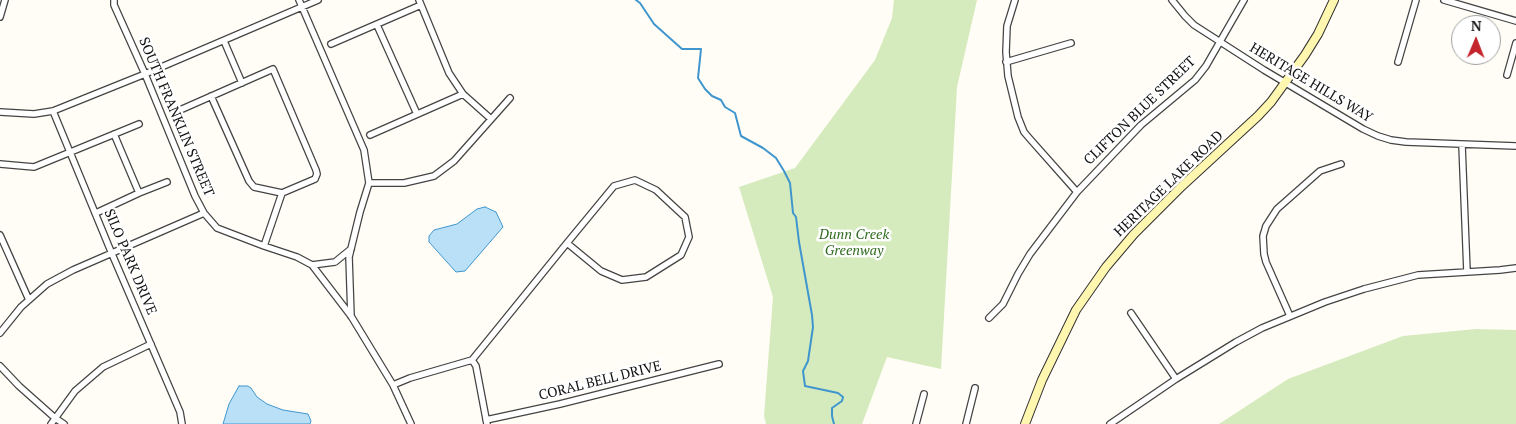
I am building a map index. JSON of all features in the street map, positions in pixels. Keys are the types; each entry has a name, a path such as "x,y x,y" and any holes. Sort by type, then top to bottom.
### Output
{"main road":[{"name":"HERITAGE LAKE ROAD","path":"1026,424 1042,380 1076,310 1106,267 1140,227 1272,102 1306,55 1334,0"}],"street":[{"path":"0,17 5,0"},
{"name":"SOUTH FRANKLIN STREET","path":"114,0 114,5 146,74 195,196 204,213 217,228 297,256 312,265 351,316 393,385 411,424"},
{"name":"SOUTH FRANKLIN STREET","path":"299,0 364,150 369,183 349,257 351,316"},
{"path":"0,112 34,114 53,111 146,74 318,0"},
{"path":"1014,0 1007,26 1006,62 1018,117 1024,132 1076,192"},
{"name":"HERITAGE HILLS WAY","path":"1172,0 1184,16 1194,25 1363,129 1378,136 1406,142 1516,146"},
{"name":"CLIFTON BLUE STREET","path":"989,318 1003,304 1023,264 1076,192 1141,125 1195,80 1206,66 1244,0"},
{"path":"1398,62 1416,0"},
{"path":"1444,0 1516,21"},
{"path":"331,44 377,25 420,2 449,73 463,94 491,119"},
{"path":"377,25 417,114"},
{"path":"224,41 242,82"},
{"path":"1006,62 1072,43"},
{"path":"1507,75 1516,43"},
{"path":"180,110 211,96 242,82 273,69 316,170 315,179 282,192 254,186 249,182 211,96"},
{"path":"370,135 463,94"},
{"path":"369,183 404,183 434,176 454,161 510,98"},
{"name":"SILO PARK DRIVE","path":"53,111 180,412 182,424"},
{"path":"0,164 34,167 139,124"},
{"path":"114,134 138,193"},
{"path":"1462,145 1467,272"},
{"path":"1290,316 1266,262 1263,236 1266,226 1277,209 1320,172 1342,164"},
{"path":"393,385 410,378 472,360 567,242 614,186 635,180 656,190 685,217 689,237 681,255 646,277 622,280 601,271 567,242"},
{"path":"96,213 138,193 167,182"},
{"path":"264,246 282,192"},
{"path":"0,333 21,308 47,284 73,270 204,213"},
{"path":"0,235 30,300"},
{"path":"312,265 335,262 351,249"},
{"path":"0,256 9,254"},
{"path":"1110,424 1176,379 1236,342 1262,328 1332,299 1418,275 1516,268"},
{"path":"1131,313 1176,379"},
{"path":"53,421 75,391 103,366 151,344"},
{"path":"472,360 476,366 486,422"},
{"name":"CORAL BELL DRIVE","path":"486,422 719,364"},
{"path":"0,366 53,421 64,424"},
{"path":"966,424 975,388"},
{"path":"916,424 924,394"}],"green space":[{"name":"Dunn Creek Greenway","path":"894,0 977,0 957,87 941,369 887,357 862,424 766,424 764,416 773,297 739,187 795,168 875,60 892,18"},
{"path":"1476,329 1516,330 1516,424 1219,424 1288,379 1403,336"}],"water":[{"path":"485,207 496,212 503,227 465,271 456,272 429,242 429,236 434,230 457,224 477,209"},
{"path":"239,386 248,386 257,397 267,404 283,410 308,414 311,421 310,424 223,424 229,404"}],"waterway":[{"path":"636,0 654,24 682,49 701,49 698,78 705,89 712,96 721,100 725,107 735,113 741,136 763,148 776,158 790,183 793,213 796,217 813,327 808,361 803,371 805,386 838,393 843,397 842,401 832,408 834,424"}]}
